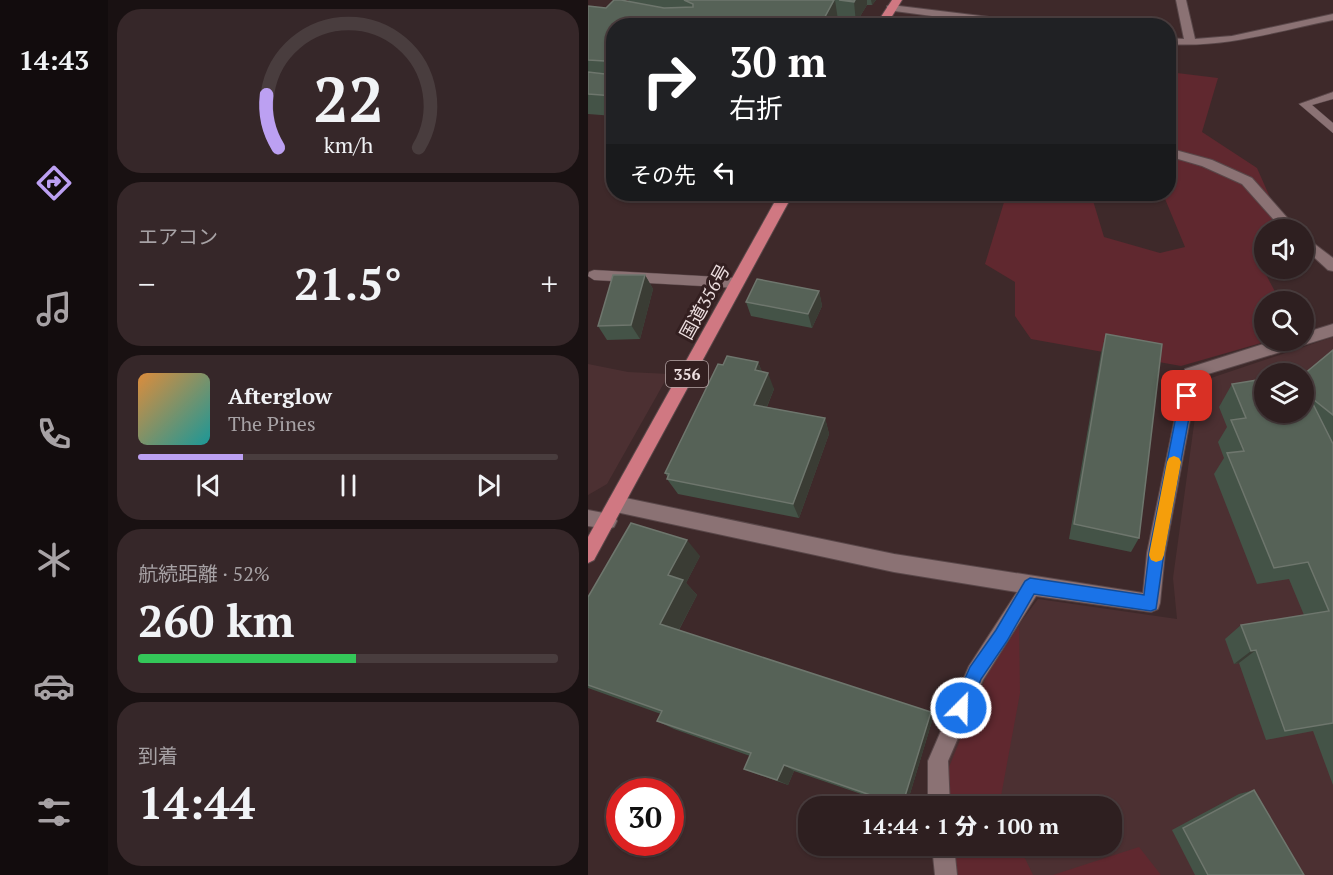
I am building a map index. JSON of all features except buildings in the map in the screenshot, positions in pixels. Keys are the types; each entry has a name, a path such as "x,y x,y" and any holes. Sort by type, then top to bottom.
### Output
{"highway":[{"path":"885,18 894,4"},
{"name":"国道356号","path":"588,554 782,201"}],"street":[{"path":"1181,0 1190,43"},
{"path":"894,4 986,18"},
{"path":"1176,42 1190,43 1249,37 1333,17"},
{"path":"1176,154 1207,163 1247,181 1281,219"},
{"path":"1314,250 1333,266"},
{"path":"1314,336 1333,330"},
{"path":"616,504 894,563 1030,586 1151,603 1156,553 1191,373 1262,351"},
{"path":"588,518 608,521"},
{"path":"938,796 938,761 976,673 1002,635 1030,586"},
{"path":"944,856 946,875"}],"lane":[{"path":"1333,95 1304,104 1333,129"},
{"path":"594,275 737,283"}],"shaded area":[{"path":"1176,73 1218,78 1202,132 1257,168 1280,219 1254,219 1254,279 1268,279 1275,291 1254,291 1254,345 1181,366 1031,339 1015,316 1015,282 985,264 1004,201 1093,201 1104,237 1160,253 1185,247 1166,201 1176,201"},
{"path":"1333,337 1333,875 953,875 952,856 1122,856 1122,796 947,796 945,768 986,668 1038,599 1177,619 1173,578 1199,388 1208,379 1254,364 1254,423 1314,423 1314,363 1256,363 1291,351 1314,351 1314,343"},
{"path":"588,364 628,372 669,374 607,484 588,495"},
{"path":"1019,626 1020,693 1001,796 949,796 947,772 988,672"},
{"path":"1139,847 1161,875 1053,875 1111,856 1122,856 1122,853"},
{"path":"954,856 1024,856 1033,875 956,875"}],"slow traffic":[{"path":"1156,555 1174,462"}],"route":[{"path":"961,708 976,673 1002,635 1030,586 1151,603 1156,553 1187,396"}]}
